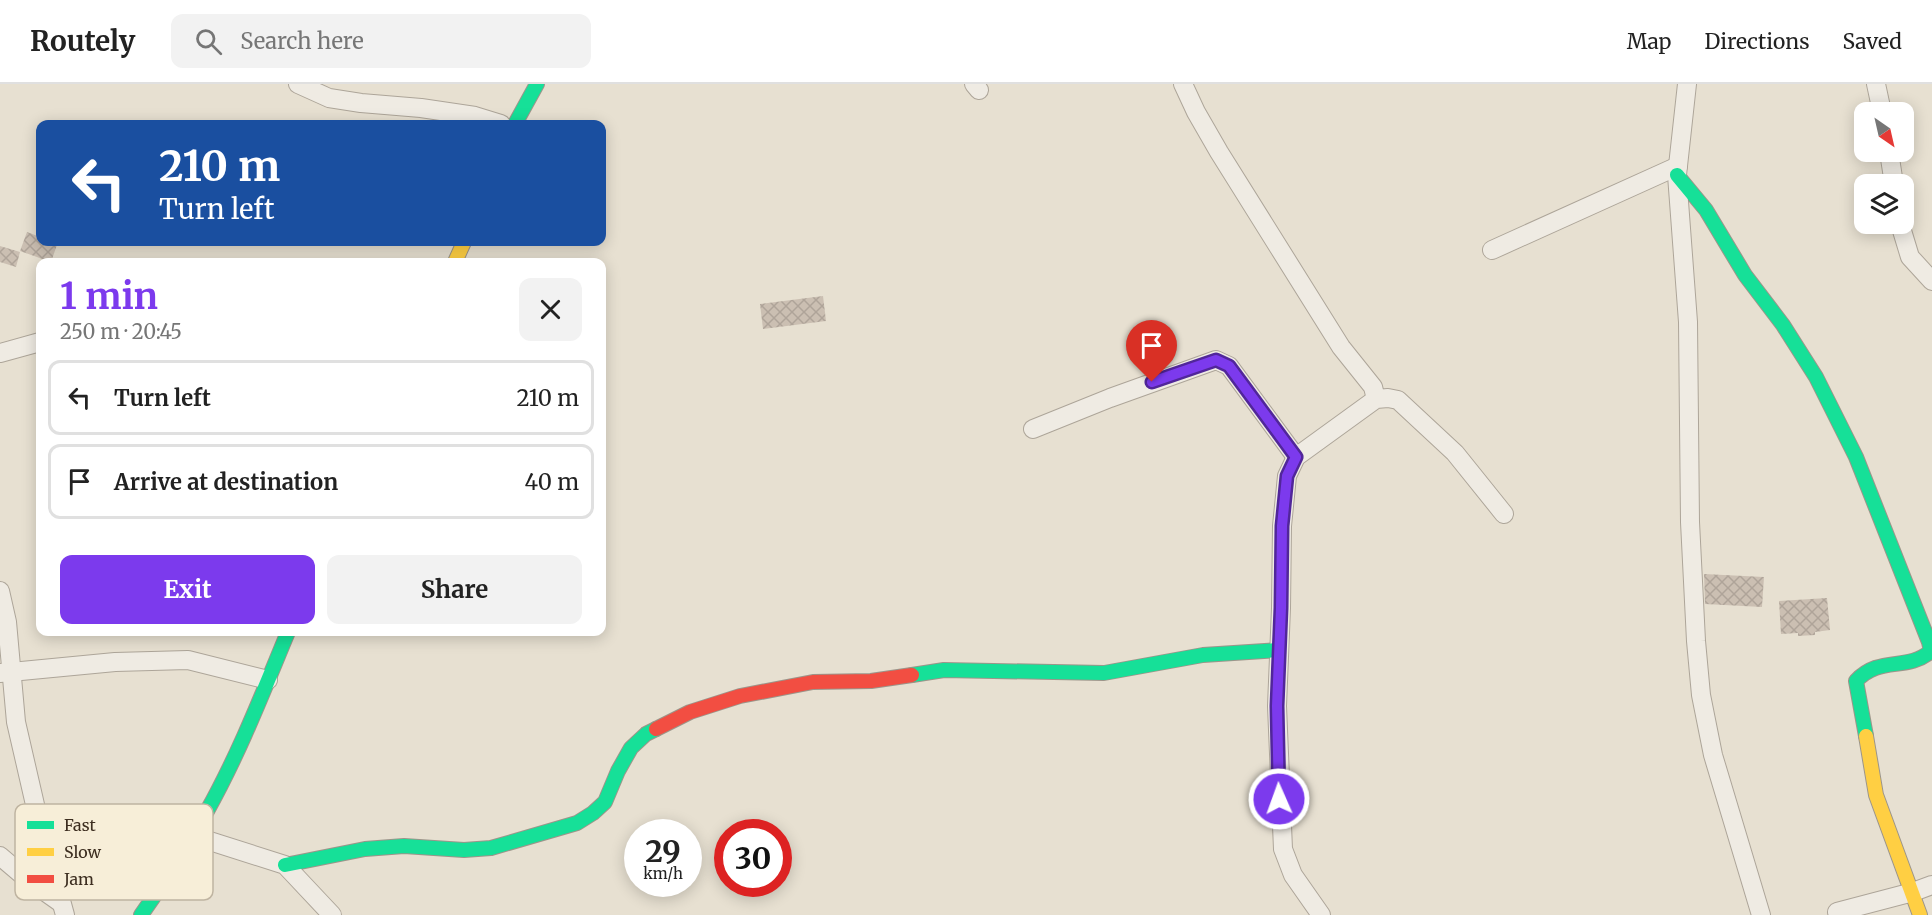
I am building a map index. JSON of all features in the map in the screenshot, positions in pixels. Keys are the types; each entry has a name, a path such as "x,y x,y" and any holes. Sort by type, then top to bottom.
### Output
{"street":[{"path":"298,84 328,98 432,110 488,120"},
{"path":"517,120 537,84"},
{"path":"1183,84 1219,152 1341,346 1373,387 1376,399"},
{"path":"1687,84 1677,170 1688,322 1690,522 1696,641 1701,695 1713,755 1761,915"},
{"path":"1876,84 1880,102"},
{"path":"1492,250 1677,170"},
{"path":"1677,170 1706,210 1745,275 1783,325 1816,377 1856,457 1929,642 1931,651 1925,657 1865,671 1856,681 1876,795 1920,915"},
{"path":"1903,234 1910,257 1930,277"},
{"path":"0,353 36,343"},
{"path":"1033,429 1120,394 1216,360 1229,366 1296,457"},
{"path":"1321,915 1293,875 1283,849 1277,716 1282,526 1287,476 1296,457 1376,399 1388,398 1398,400 1461,459 1503,514"},
{"path":"0,591 7,622 6,673 35,804"},
{"path":"211,804 286,636"},
{"path":"213,842 285,865 365,849 404,846 464,850 491,848 577,823 605,802 631,747 646,734 690,712 740,696 813,682 871,681 944,670 1104,673 1203,655 1279,650"},
{"path":"6,673 115,662 188,660 268,680"},
{"path":"0,856 15,869"},
{"path":"285,865 332,915"},
{"path":"1837,912 1932,885"},
{"path":"141,915 151,900"}],"building":[{"path":"27,232 36,235 36,246 57,246 52,258 40,258 20,251"},
{"path":"0,246 20,252 16,267 0,262"},
{"path":"823,296 826,321 763,329 760,304"},
{"path":"1704,574 1764,577 1762,607 1705,604"},
{"path":"1827,598 1830,630 1815,632 1815,635 1781,634 1779,601"}],"traffic: fast":[{"path":"517,120 537,84"},
{"path":"1677,175 1706,210 1745,275 1783,325 1816,377 1856,457 1929,642 1931,651 1922,657 1913,661 1874,668 1856,681 1866,736"},
{"path":"211,804 250,723 286,636"},
{"path":"912,675 944,670 1104,673 1203,655 1279,650"},
{"path":"285,865 365,849 404,846 464,850 491,848 577,823 605,802 631,748 646,734 656,729"},
{"path":"141,915 151,900"}],"traffic: slow":[{"path":"457,258 462,246"},
{"path":"1866,736 1876,795 1920,915"}],"traffic: jam":[{"path":"656,729 690,712 740,696 813,682 871,681 912,675"}],"route":[{"path":"1152,382 1216,360 1229,366 1296,457 1287,476 1282,526 1277,706 1279,799"}]}
